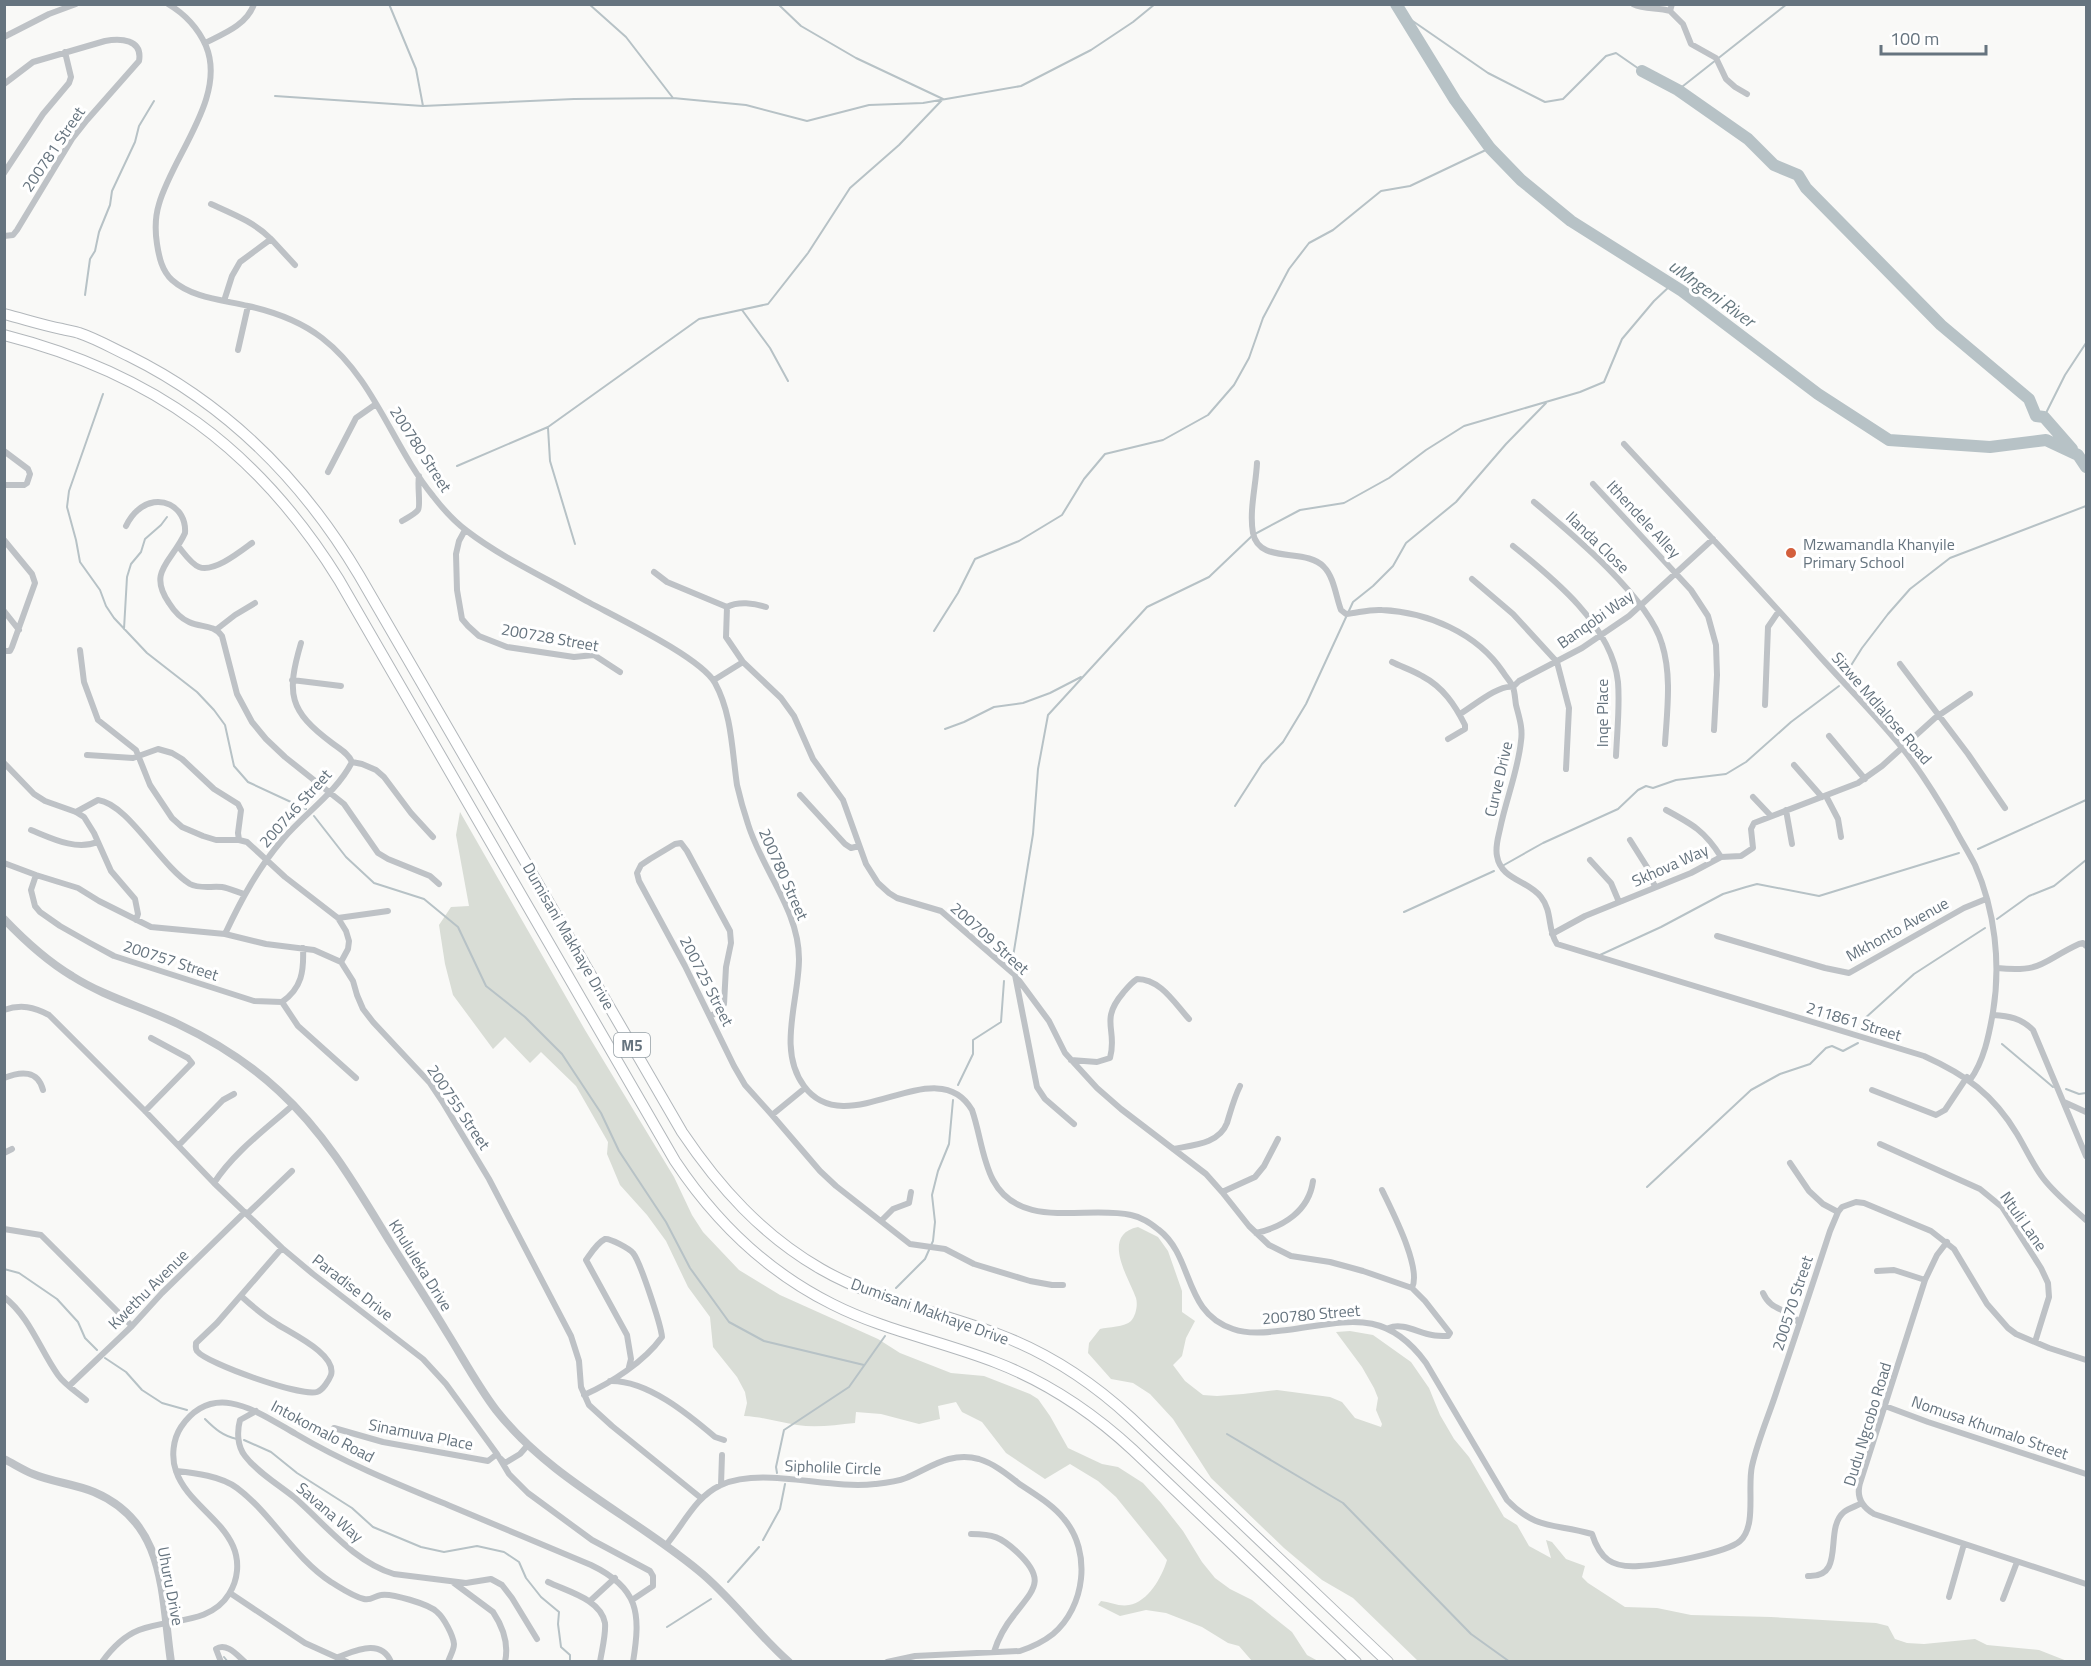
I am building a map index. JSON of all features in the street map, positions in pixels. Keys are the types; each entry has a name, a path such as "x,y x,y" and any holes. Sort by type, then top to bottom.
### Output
{"main road":[{"path":"4,307 36,315 76,331"},
{"name":"Dumisani Makhaye Drive","path":"4,314 76,331 98,340 146,364 203,399 242,430 271,458 319,514 359,575 682,1132 703,1163 743,1210 781,1242 832,1275 866,1290 1006,1337 1059,1363 1086,1380 1131,1418 1388,1662"},
{"name":"Dumisani Makhaye Drive","path":"4,336 86,360 167,402 211,433 240,458 294,515 339,580 675,1161 698,1195 736,1236 783,1275 831,1304 874,1322 1010,1368 1057,1392 1089,1413 1133,1450 1356,1662"}],"street":[{"path":"4,38 41,18 76,4"},
{"name":"200780 Street","path":"168,4 186,16 205,43 212,68 209,93 162,194 156,216 156,237 161,263 167,275 173,282 200,295 288,318 322,338 349,365 376,404 431,494 465,530 563,589 683,654 714,680 726,711 738,791 749,828 786,906 798,940 799,973 790,1044 796,1072 805,1088 822,1101 841,1106 884,1100 929,1088 953,1090 967,1102 972,1110 988,1168 993,1180 1005,1196 1031,1210 1113,1213 1133,1215 1143,1220 1163,1233 1171,1242 1177,1251 1196,1299 1214,1319 1225,1326 1250,1333 1360,1322 1389,1328 1413,1346 1426,1363 1491,1476 1512,1505 1525,1516 1540,1524 1592,1534"},
{"path":"205,43 226,33 245,19 251,14 254,4"},
{"path":"1634,4 1646,9 1671,8 1683,24 1691,44 1716,58 1726,79 1747,94"},
{"name":"200781 Street","path":"4,84 28,64 105,41 121,38 134,44 140,58 72,139 18,230 13,235 4,236"},
{"path":"4,173 43,114 69,83 65,52"},
{"path":"211,204 245,219 264,232 295,265"},
{"path":"224,301 232,276 240,262 271,240"},
{"path":"238,350 249,306"},
{"path":"328,472 356,418 376,404"},
{"name":"Sizwe Mdlalose Road","path":"1624,444 1902,748 1936,794 1976,868 1995,939 1997,968 1993,1015 1978,1067 1945,1110 1936,1115 1872,1090"},
{"path":"4,451 28,469 30,474 24,485 4,485"},
{"name":"Curve Drive","path":"1257,462 1252,520 1253,535 1258,545 1265,550 1314,559 1324,566 1341,610 1346,614 1372,609 1384,610 1422,617 1456,631 1482,648 1513,687 1522,738 1501,823 1496,847 1497,857 1501,867 1508,875 1536,891 1542,898 1550,914 1553,936"},
{"path":"402,521 418,510 420,505 417,490 419,476"},
{"name":"Ithendele Alley","path":"1593,484 1675,572 1699,601 1708,616 1716,645 1714,730"},
{"path":"126,526 138,509 156,501 165,501 179,511 185,526 185,533 161,572 158,580 161,591 179,616 190,622 217,629 225,644 237,693 252,722 285,758 353,814 378,853 430,876 439,884"},
{"name":"Ilanda Close","path":"1534,501 1607,568 1657,629 1666,659 1668,678 1665,744"},
{"name":"200728 Street","path":"465,530 456,554 457,590 462,618 468,626 479,636 507,647 574,657 594,655 620,672"},
{"name":"Banqobi Way","path":"1460,714 1492,693 1507,686 1513,687 1519,681 1601,636 1640,606 1713,539"},
{"path":"4,540 34,578 34,588 19,630 10,651 5,651"},
{"path":"178,546 201,568 218,565 252,543"},
{"name":"Inqe Place","path":"1513,546 1558,585 1593,624 1609,651 1618,681 1616,756"},
{"path":"654,572 677,587 727,607 730,604 751,603 766,607"},
{"path":"1472,579 1513,614 1557,662 1569,708 1566,769"},
{"path":"217,629 255,603"},
{"name":"200709 Street","path":"727,607 726,637 743,662 781,698 794,716 813,759 843,800 871,874 889,893 911,903 941,911 1015,975 1050,1021 1060,1046 1097,1088 1206,1174 1238,1213 1269,1245 1291,1256 1362,1271 1412,1288"},
{"path":"4,611 19,630"},
{"path":"1765,705 1768,627 1779,611"},
{"name":"200746 Street","path":"225,934 258,870 282,839 329,792 352,762 348,754 314,730 304,718 293,695 292,680 301,643"},
{"path":"4,863 78,888 151,927 225,934 235,938 303,948 322,952 341,962 348,949 349,941 346,931 338,918 297,886 254,847 239,840 216,840 203,836 182,826 172,818 154,794 140,756 129,743 98,720 84,682 80,650"},
{"path":"714,680 743,662"},
{"path":"1392,662 1422,675 1449,698 1460,714 1465,729 1448,739"},
{"path":"1900,664 2005,808"},
{"path":"292,680 341,686"},
{"name":"Skhova Way","path":"1553,936 1585,916 1691,873 1721,857 1741,856 1750,852 1753,845 1752,825 1865,779 1940,716 1971,694"},
{"path":"1829,736 1865,779"},
{"path":"87,755 126,758 140,756 158,749 172,753 182,759 214,789 235,801 241,810 239,840"},
{"path":"352,762 376,770 384,777 411,813 433,837"},
{"path":"4,763 34,794 45,801 76,812 90,825 111,871 135,899 138,914 136,920"},
{"path":"1794,765 1824,796 1838,819 1841,837"},
{"path":"800,795 845,844 851,848 859,846"},
{"path":"1753,797 1771,816"},
{"path":"76,812 98,800 111,804 163,860 189,883 199,887 225,888 244,894"},
{"path":"1666,810 1701,831 1708,837 1721,857"},
{"path":"1786,810 1792,844"},
{"path":"31,830 84,846 97,842"},
{"path":"1630,840 1647,867 1655,887"},
{"name":"200725 Street","path":"710,1016 719,1012 724,1004 731,938 728,927 687,851 681,843 675,844 640,865 637,873 639,881 745,1085 820,1171 910,1244 945,1249 974,1264 1030,1281 1063,1285"},
{"path":"1590,860 1611,883 1619,902"},
{"name":"200757 Street","path":"36,875 31,890 35,906 40,912 60,926 114,956 262,1003 282,1002"},
{"name":"Mkhonto Avenue","path":"1717,936 1849,973 1964,908 1986,899"},
{"path":"338,918 388,911"},
{"name":"Khululeka Drive","path":"4,919 45,957 72,976 97,990 178,1024 211,1041 260,1075 293,1106 322,1137 339,1160 482,1391 527,1446 579,1486 666,1545 701,1572 789,1662"},
{"name":"211861 Street","path":"1553,936 1557,944 1563,947 1924,1056 1950,1067 1987,1093 2002,1111 2049,1186 2086,1220"},
{"path":"1997,968 2015,970 2037,968 2079,944 2083,943 2086,946"},
{"path":"303,948 300,982 295,992 282,1002 298,1026 356,1078"},
{"name":"200755 Street","path":"341,962 354,981 363,1009 430,1083 489,1179 572,1336 579,1361 584,1395"},
{"path":"1015,975 1037,1087 1045,1099 1074,1124"},
{"path":"1071,1060 1097,1062 1110,1058 1112,1008 1137,979 1155,984 1189,1019"},
{"name":"Paradise Drive","path":"4,1010 26,1006 49,1015 214,1183 282,1248 313,1275 423,1359 446,1384 509,1474 540,1503 592,1540 650,1571 653,1576 653,1586 632,1600"},
{"path":"1993,1015 2015,1017 2033,1030 2086,1156"},
{"path":"145,1111 192,1063 188,1058 151,1038"},
{"path":"4,1078 21,1072 28,1073 36,1077 44,1090"},
{"path":"1173,1149 1208,1142 1219,1135 1227,1123 1240,1086"},
{"path":"772,1115 805,1088"},
{"path":"179,1145 224,1100 234,1094"},
{"path":"2064,1102 2086,1112"},
{"path":"214,1183 223,1169 293,1106"},
{"path":"1222,1192 1255,1177 1264,1166 1278,1139"},
{"name":"Ntuli Lane","path":"1880,1144 1980,1189 2002,1207 2048,1284 2049,1296 2035,1342"},
{"path":"4,1153 12,1149"},
{"path":"1790,1163 1809,1191 1838,1212 1850,1203 1864,1203 1931,1231 1947,1242 1957,1254 1987,1304 2016,1334 2086,1359"},
{"name":"Kwethu Avenue","path":"69,1386 132,1326 162,1293 292,1171"},
{"path":"1257,1233 1284,1224 1295,1216 1311,1190 1313,1181"},
{"path":"1382,1190 1412,1260 1415,1273 1412,1288 1448,1329 1449,1335 1434,1336 1395,1326 1389,1328"},
{"path":"880,1221 893,1209 909,1203 912,1192"},
{"name":"200570 Street","path":"1592,1534 1598,1551 1607,1559 1630,1567 1649,1566 1710,1552 1733,1546 1741,1540 1749,1524 1752,1466 1838,1212"},
{"path":"4,1229 41,1235 132,1326"},
{"path":"629,1368 631,1359 627,1335 586,1260 602,1241 609,1239 634,1254 661,1329 660,1340 629,1368 584,1395 596,1413 701,1498"},
{"name":"Dudu Ngcobo Road","path":"1947,1242 1937,1255 1925,1280 1858,1490 1862,1503 1874,1514 2086,1584"},
{"path":"241,1296 276,1324 306,1341 327,1360 331,1375 321,1390 308,1393 254,1379 202,1356 195,1348 196,1343 217,1323 282,1248"},
{"path":"1876,1270 1894,1270 1925,1280"},
{"path":"1763,1293 1769,1304 1794,1316 1799,1323"},
{"path":"4,1298 22,1317 59,1377 86,1400"},
{"path":"608,1381 622,1381 668,1400 715,1437 724,1440"},
{"name":"Intokomalo Road","path":"176,1471 173,1460 175,1444 178,1432 188,1417 206,1406 220,1402 236,1403 256,1411 341,1459 591,1564 615,1578 632,1600 636,1615 637,1629 633,1662"},
{"name":"Nomusa Khumalo Street","path":"1885,1406 2086,1474"},
{"name":"Savana Way","path":"256,1411 240,1420 239,1438 244,1455 296,1499 336,1539 383,1571 394,1574 466,1583 491,1579 502,1585 525,1616 537,1639"},
{"name":"Sinamuva Place","path":"334,1428 383,1442 488,1461 497,1454 505,1463 520,1454 527,1446"},
{"path":"721,1485 722,1455"},
{"name":"Sipholile Circle","path":"666,1545 701,1498 721,1485 739,1479 762,1478 871,1485 907,1478 950,1458 965,1457 989,1463 1046,1502 1064,1519 1077,1540 1082,1568 1074,1606 1054,1633 1032,1647 1020,1650 915,1656 887,1662"},
{"name":"Uhuru Drive","path":"4,1459 34,1475 92,1491 112,1502 143,1532 153,1551 171,1662"},
{"path":"102,1662 115,1646 130,1635 148,1627 201,1616 221,1605 230,1593 237,1574 233,1546 221,1528 188,1493 176,1471"},
{"path":"176,1471 206,1476 236,1487 269,1519 309,1566 343,1589 363,1599 371,1600 380,1595 389,1595 414,1601 437,1611 454,1643 448,1662"},
{"path":"1809,1576 1821,1575 1827,1571 1834,1546 1833,1533 1841,1516 1844,1512 1862,1503"},
{"path":"971,1534 990,1535 1006,1542 1029,1565 1034,1578 1032,1592 1009,1621 994,1652"},
{"path":"1949,1597 1964,1544"},
{"path":"2003,1599 2017,1562"},
{"path":"590,1601 615,1578"},
{"path":"452,1582 493,1612 497,1618 508,1649 505,1662"},
{"path":"548,1582 590,1601 599,1610 605,1624 600,1662"},
{"path":"230,1593 292,1636 346,1662"},
{"path":"221,1662 216,1649 222,1646 227,1647 245,1662"},
{"path":"337,1657 358,1650 376,1648 386,1653 392,1662"}],"shaded area":[{"path":"460,812 585,1030 674,1177 692,1215 703,1232 739,1270 780,1295 878,1339 900,1353 951,1373 984,1376 1038,1399 1068,1448 1102,1464 1118,1467 1143,1483 1183,1531 1215,1578 1252,1600 1292,1632 1307,1655 1318,1661 1252,1661 1239,1646 1228,1643 1202,1627 1166,1613 1146,1610 1120,1616 1098,1605 1101,1601 1119,1605 1136,1603 1153,1588 1167,1560 1116,1497 1098,1481 1070,1464 1045,1479 1006,1453 982,1422 962,1412 956,1402 938,1406 940,1419 919,1424 881,1414 856,1412 855,1423 818,1426 804,1426 744,1416 747,1403 745,1392 737,1377 713,1347 710,1317 688,1287 666,1241 647,1215 620,1185 607,1154 608,1142 576,1086 541,1052 530,1063 505,1037 493,1049 453,995 439,925 451,907 469,906 456,835"},
{"path":"1138,1227 1158,1237 1168,1251 1182,1291 1182,1312 1195,1321 1186,1338 1182,1356 1173,1365 1185,1381 1203,1395 1217,1396 1277,1390 1330,1397 1342,1402 1355,1418 1381,1427 1382,1424 1376,1410 1378,1398 1374,1388 1362,1367 1336,1332 1350,1331 1373,1335 1411,1362 1429,1388 1440,1415 1454,1439 1469,1457 1504,1517 1517,1525 1529,1546 1551,1558 1546,1540 1552,1542 1566,1559 1585,1566 1582,1577 1588,1583 1625,1607 1657,1608 1691,1615 1876,1623 1888,1626 1895,1639 1907,1643 1924,1644 1975,1639 1987,1645 2039,1650 2067,1661 1418,1661 1353,1598 1322,1580 1284,1548 1211,1478 1173,1419 1150,1394 1133,1383 1111,1379 1088,1353 1089,1343 1100,1329 1125,1324 1134,1316 1137,1307 1136,1298 1120,1258 1119,1248 1121,1239 1127,1232"}],"waterway":[{"path":"389,4 416,69 423,106"},
{"path":"589,4 626,37 673,98"},
{"path":"457,466 548,427 699,319 768,304 808,253 850,188 899,145 943,99 856,58 801,26 778,4"},
{"path":"275,96 423,106 574,99 673,98 746,105 807,121 869,105 923,103 1021,86 1091,50 1155,4"},
{"name":"uMngeni River","path":"1396,4 1455,100 1490,148 1521,180 1571,221 1682,291 1818,394 1889,440 1990,447 2046,440 2078,455 2086,467"},
{"path":"1678,90 1787,4"},
{"path":"1404,15 1488,73 1545,102 1563,99 1606,56 1616,53 1642,71"},
{"path":"1642,71 1678,90 1748,139 1774,165 1798,175 1806,188 1941,325 2029,399 2036,416 2044,417 2072,449"},
{"path":"85,295 90,259 95,251 99,232 110,205 112,191 135,142 139,126 154,101"},
{"path":"934,631 958,593 975,559 1019,541 1062,515 1084,479 1105,454 1163,440 1208,415 1234,385 1249,358 1263,318 1289,269 1309,243 1333,230 1381,191 1410,186 1490,148"},
{"path":"1012,963 1033,834 1038,769 1048,715 1147,607 1209,577 1253,535 1300,510 1344,503 1389,478 1426,450 1464,426 1580,392 1604,382 1622,339 1654,301 1671,285"},
{"path":"742,310 770,348 788,381"},
{"path":"2044,417 2065,375 2086,343"},
{"path":"103,394 69,491 67,507 80,562 100,590 114,618 147,653 197,692 214,710 225,725 234,766 248,782 306,809"},
{"path":"1235,806 1262,764 1283,742 1306,704 1353,602 1393,566 1406,543 1456,502 1506,444 1546,403"},
{"path":"548,428 550,461 575,544"},
{"path":"1845,675 1862,648 1910,589 1950,558 2086,506"},
{"path":"124,629 127,577 131,564 141,552 145,539 167,517"},
{"path":"945,729 994,707 1023,703 1050,693 1081,677"},
{"path":"1504,865 1543,843 1618,809 1638,790 1646,786 1653,788 1676,780 1726,774 1746,762 1791,722 1839,686"},
{"path":"1978,849 2086,800"},
{"path":"314,816 346,857 374,883 424,899 458,927 486,986 525,1017 562,1054 601,1113 619,1151 666,1222 690,1268 729,1322 764,1341 864,1365"},
{"path":"1600,955 1661,927 1723,894 1746,887 1757,884 1819,896 1959,853"},
{"path":"1997,919 2029,896 2054,886 2086,860"},
{"path":"1404,912 1494,871"},
{"path":"1861,1029 1863,1020 1914,974 1985,928"},
{"path":"958,1085 973,1054 973,1040 1001,1022 1004,981"},
{"path":"1647,1187 1751,1090 1780,1074 1810,1064 1826,1048 1832,1046 1843,1051 1858,1043"},
{"path":"2002,1044 2053,1087"},
{"path":"2066,1089 2079,1094 2086,1093"},
{"path":"896,1288 925,1259 933,1241 935,1222 932,1195 938,1171 949,1144 953,1100"},
{"path":"4,1269 19,1273 57,1299 78,1322 85,1338 97,1350"},
{"path":"777,1473 776,1467 784,1430 849,1387 885,1336"},
{"path":"105,1358 126,1372 142,1390 162,1403 187,1410"},
{"path":"205,1419 219,1432 237,1439"},
{"path":"1227,1434 1343,1503 1471,1634 1510,1662"},
{"path":"244,1440 271,1452 297,1473 352,1508 373,1527 421,1547 444,1552 477,1546 504,1552 519,1562 526,1578 541,1597 559,1612 561,1647 570,1655 570,1662"},
{"path":"763,1540 780,1509 785,1484"},
{"path":"728,1582 759,1547"},
{"path":"667,1627 711,1599"},
{"path":"224,1657 228,1662"}],"place":[{"name":"Mzwamandla Khanyile Primary School","path":"1791,553"}]}
